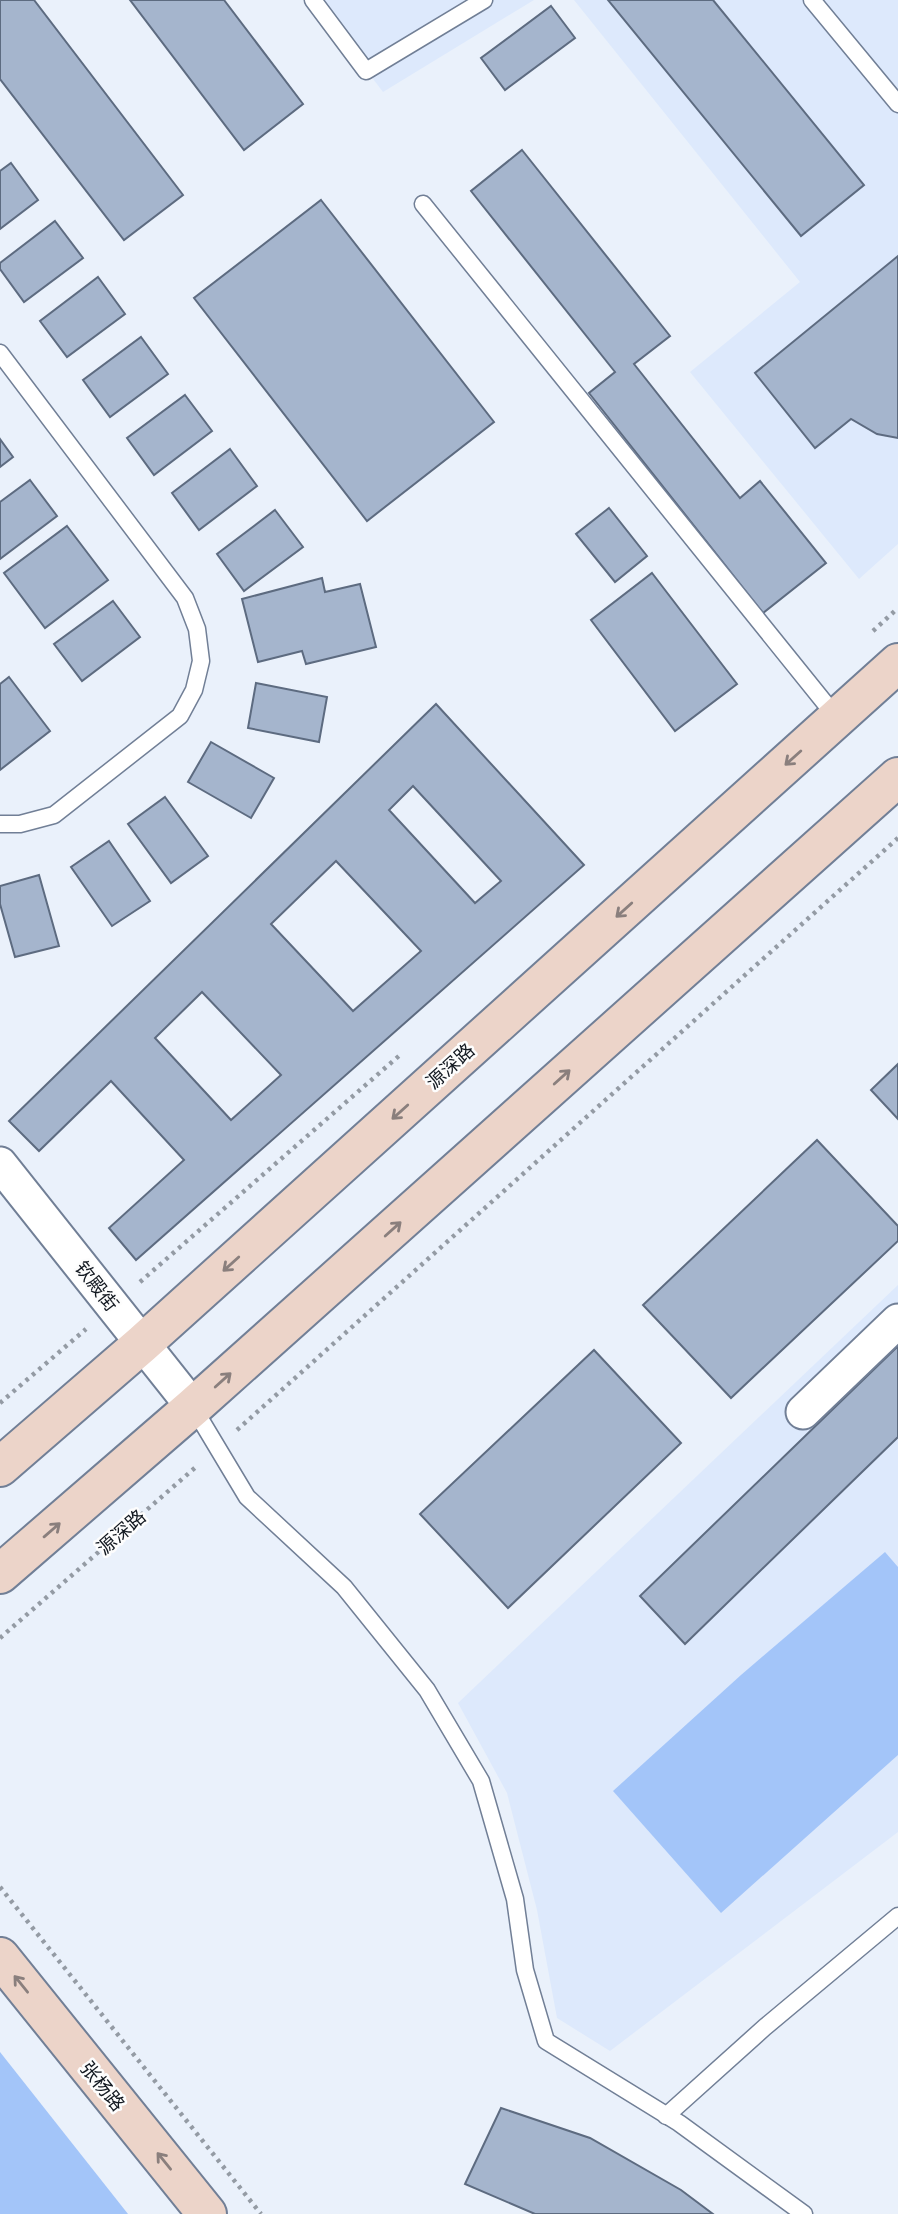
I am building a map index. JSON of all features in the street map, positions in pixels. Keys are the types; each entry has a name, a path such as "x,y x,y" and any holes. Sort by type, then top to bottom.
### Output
{"main road":[{"name":"源深路","path":"0,1467 142,1344 898,663"},
{"path":"0,1574 193,1407 898,777"},
{"name":"张杨路","path":"0,1957 207,2214"}],"street":[{"name":"钦殿街","path":"0,1164 193,1407"},
{"path":"803,1412 898,1321"}],"lane":[{"path":"313,0 366,71 484,0"},
{"path":"812,0 898,104"},
{"path":"424,204 837,718"},
{"path":"0,353 185,598 197,629 201,662 194,690 180,716 54,815 20,824 0,824"},
{"path":"193,1407 247,1497 344,1587 427,1690 481,1781 514,1899 524,1970 546,2041 666,2116 804,2214"},
{"path":"666,2116 765,2027 898,1916"}],"path":[{"path":"869,634 898,608"},
{"name":"源深路","path":"0,1638 898,838"},
{"path":"0,1403 406,1050"},
{"path":"0,1886 261,2214"}],"shaded area":[{"path":"313,0 534,0 383,92"},
{"path":"574,0 898,0 898,544 859,579 690,372 800,282"},
{"path":"898,1285 898,1832 610,2051 557,2018 537,1910 507,1793 458,1703"},
{"path":"885,1552 898,1567 898,1755 721,1913 613,1791 741,1675"},
{"path":"0,2052 128,2214 0,2214"}],"building":[{"path":"0,0 34,0 183,195 124,240 0,79"},
{"path":"130,0 224,0 303,104 244,150"},
{"path":"608,0 713,0 864,185 801,236"},
{"path":"551,6 575,38 505,90 481,58"},
{"path":"522,150 670,336 634,364 740,498 760,481 826,563 763,613 589,393 615,372 471,191"},
{"path":"11,163 38,200 0,229 0,171"},
{"path":"321,200 494,422 367,521 194,298"},
{"path":"55,221 83,258 24,302 0,269 0,263"},
{"path":"898,256 898,438 877,434 851,419 815,448 755,373"},
{"path":"98,277 125,314 67,357 40,321"},
{"path":"141,337 168,374 110,417 83,380"},
{"path":"185,395 212,431 154,475 127,438"},
{"path":"0,439 13,457 0,467"},
{"path":"230,449 257,486 199,530 172,493"},
{"path":"30,480 57,516 0,559 0,502"},
{"path":"609,508 647,556 615,582 576,534"},
{"path":"275,510 303,547 244,591 217,554"},
{"path":"67,526 108,580 45,628 4,573"},
{"path":"652,573 737,684 675,731 591,620"},
{"path":"322,578 325,592 360,584 376,647 306,664 302,651 258,662 242,599"},
{"path":"113,601 140,637 82,681 54,644"},
{"path":"9,677 50,731 0,770 0,684"},
{"path":"256,683 327,697 319,742 248,728"},
{"path":"436,704 584,865 136,1260 109,1228 184,1160 111,1081 39,1151 9,1121","holes":["413,786 501,881 475,903 389,810","336,861 421,951 353,1011 271,924","202,992 281,1075 231,1120 155,1038"]},
{"path":"211,742 274,778 251,818 188,782"},
{"path":"165,797 208,856 171,883 128,824"},
{"path":"109,841 150,901 112,926 71,867"},
{"path":"39,875 59,946 15,957 0,904 0,886"},
{"path":"898,1064 898,1119 871,1090"},
{"path":"817,1140 898,1226 898,1241 731,1398 643,1305"},
{"path":"898,1346 898,1437 685,1644 640,1596"},
{"path":"594,1350 681,1443 508,1608 420,1514"},
{"path":"501,2108 590,2138 681,2190 713,2214 535,2214 465,2184"}]}
